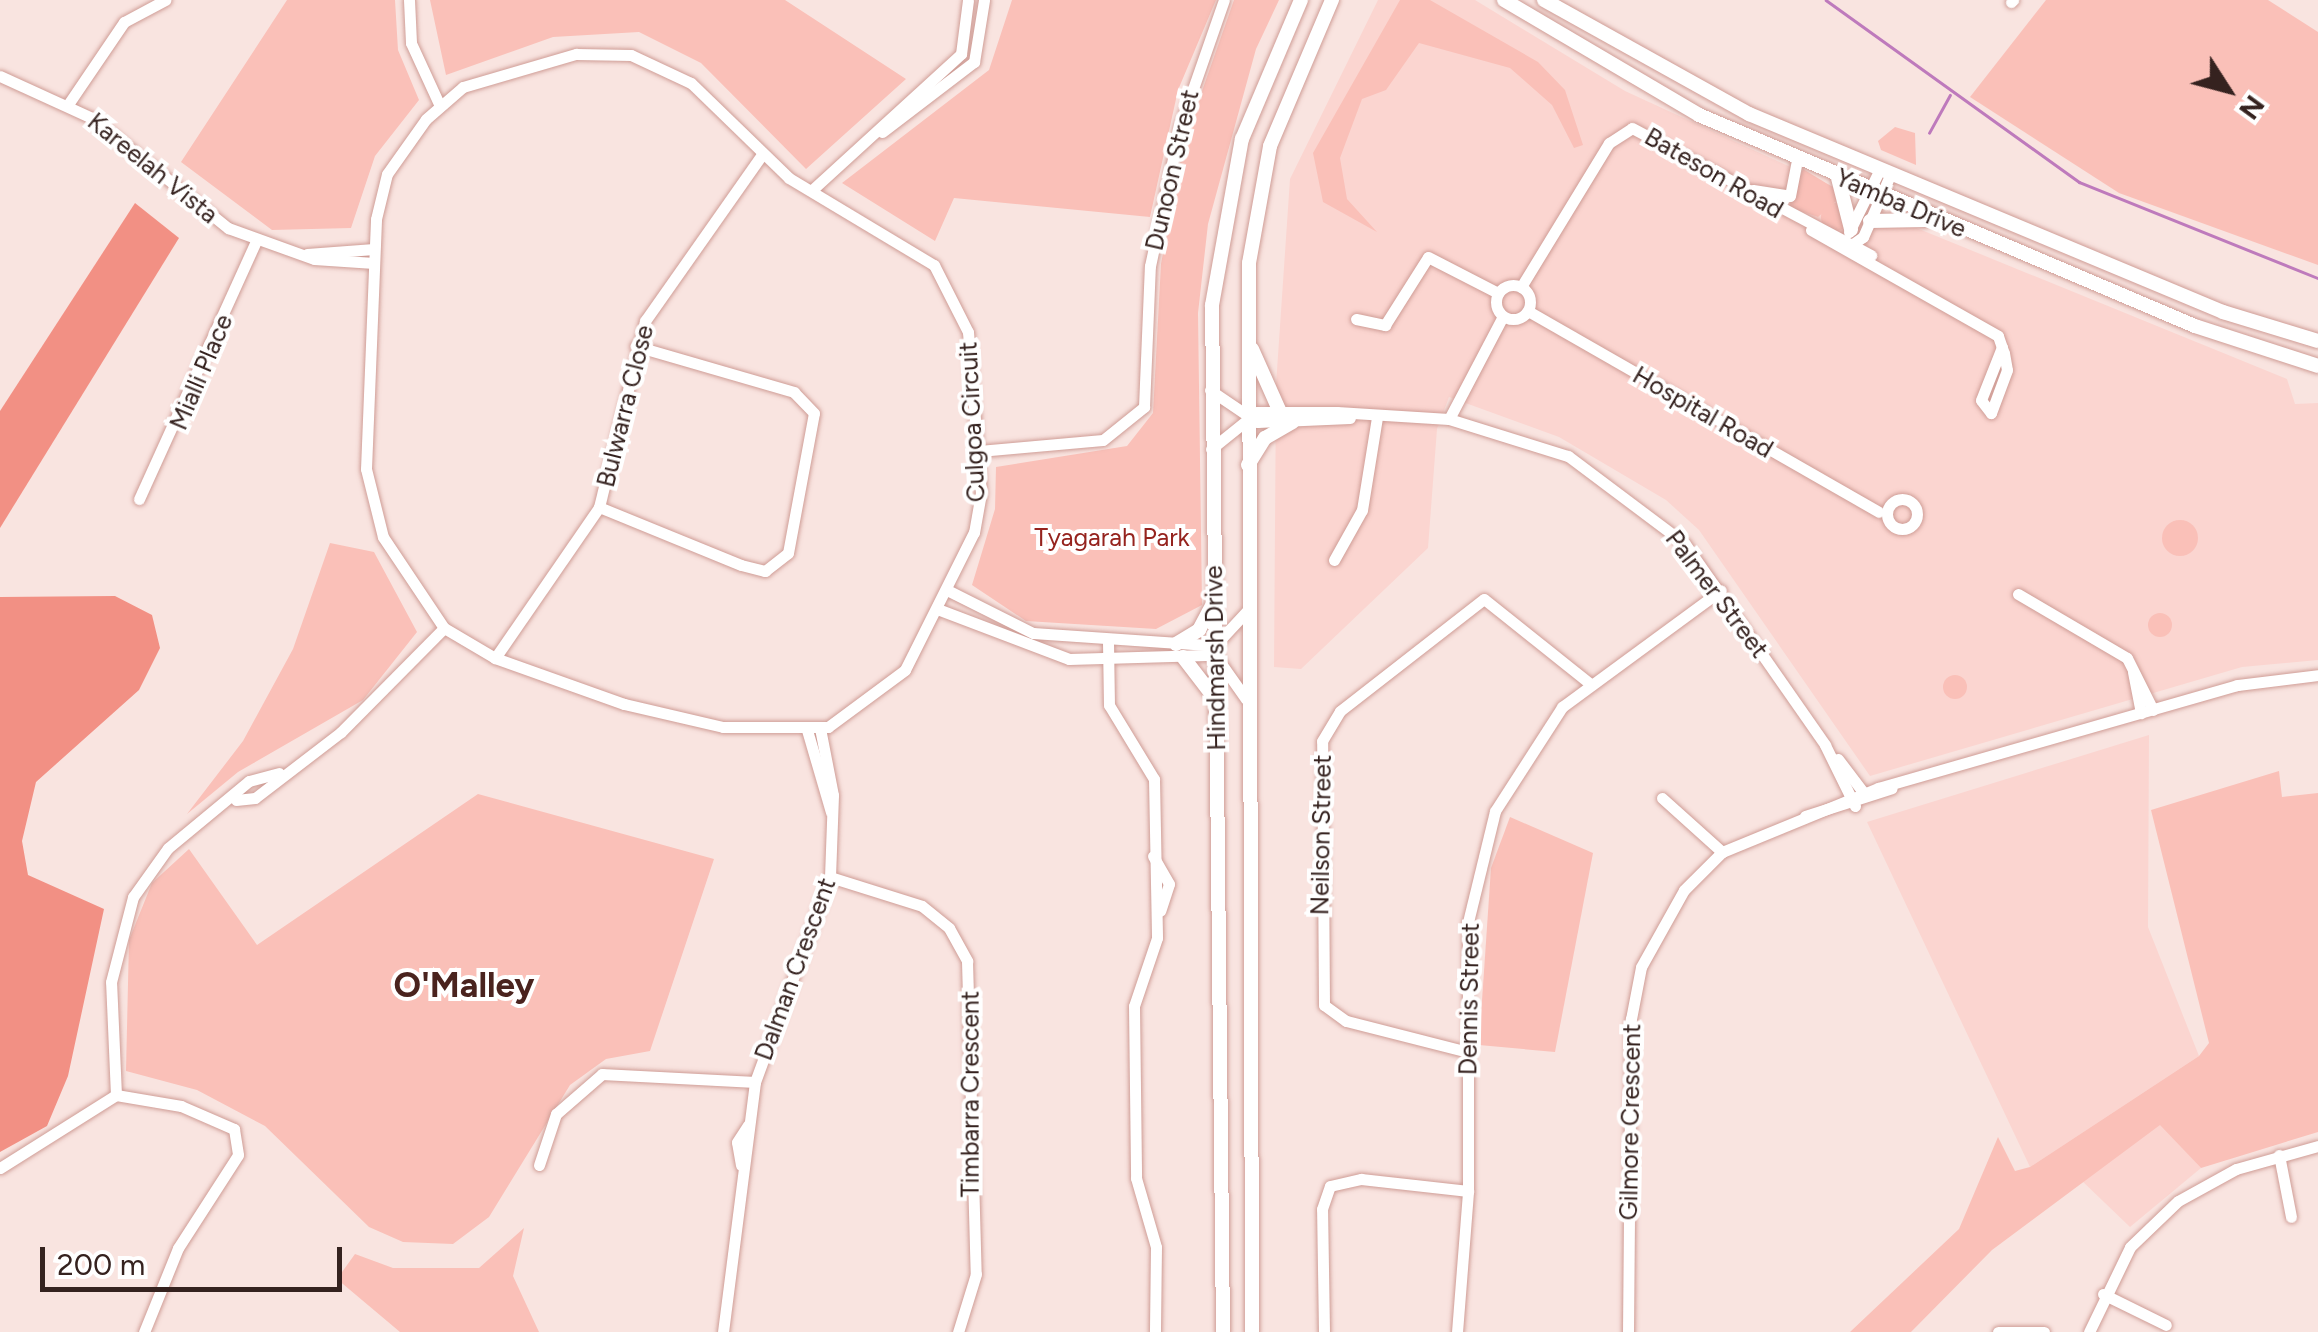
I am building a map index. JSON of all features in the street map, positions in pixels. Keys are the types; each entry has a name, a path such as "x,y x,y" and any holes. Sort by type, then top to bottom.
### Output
{"main road":[{"name":"Hindmarsh Drive","path":"1223,1332 1210,390 1219,252 1242,139 1301,0"},
{"name":"Hindmarsh Drive","path":"1252,1332 1247,334 1270,146 1332,0"},
{"name":"Yamba Drive","path":"1504,0 1647,88 1797,159 2211,332 2318,366"},
{"name":"Yamba Drive","path":"1544,0 1694,88 2223,312 2318,341"},
{"path":"1837,176 1850,240"},
{"path":"1870,220 1954,225"},
{"path":"1247,334 1280,412"},
{"path":"1247,467 1265,438 1293,422"},
{"path":"1215,598 1199,630 1180,650 1216,700"}],"street":[{"path":"69,103 124,22 166,0"},
{"path":"408,0 411,43 440,106"},
{"path":"812,190 961,54 968,0"},
{"path":"866,142 964,74 982,48 984,0"},
{"name":"Dunoon Street","path":"979,451 1103,440 1144,407 1150,266 1188,96 1224,0"},
{"name":"Culgoa Circuit","path":"631,55 690,83 760,156 934,264 968,332 979,451 974,532 940,610 884,691 813,729 740,729 624,704 496,658 444,628 382,537 366,469 374,249 387,174 440,106 516,65 631,55"},
{"name":"Kareelah Vista","path":"0,76 69,103 256,241 307,254 374,263"},
{"name":"Bateson Road","path":"1522,287 1622,132 1646,132 1811,230 1850,240 1874,260 1992,330 2002,347"},
{"name":"Bulwarra Close","path":"496,658 599,507 636,346 659,296 760,156"},
{"path":"1748,190 1790,196 1797,159"},
{"path":"1850,240 1886,171"},
{"path":"1850,240 1870,220 1876,192"},
{"path":"1850,240 1874,260"},
{"name":"Mialli Place","path":"139,499 256,241"},
{"name":"Kareelah Vista","path":"307,254 374,249"},
{"path":"1356,319 1385,325 1428,257 1498,293 1522,287 1528,312 1502,316"},
{"path":"1450,419 1502,316 1498,293"},
{"name":"Hospital Road","path":"1528,312 1886,513"},
{"path":"599,507 764,571 788,552 814,413 794,392 636,346"},
{"path":"2002,347 2007,370 1991,413 1981,400 2002,347"},
{"name":"Palmer Street","path":"1210,390 1247,417 1293,422 1354,417"},
{"name":"Palmer Street","path":"1247,417 1280,412 1450,419 1581,464 1636,500 1721,590 1860,799"},
{"path":"1210,449 1247,417"},
{"path":"1334,560 1362,510 1378,417"},
{"name":"Dennis Street","path":"1457,1332 1468,1191 1468,922 1483,846 1521,762 1588,682 1721,590"},
{"path":"950,592 1032,633 1180,650 1216,650"},
{"path":"2018,594 2115,650 2133,672 2147,712"},
{"name":"Neilson Street","path":"1468,1052 1346,1020 1324,1005 1322,741 1340,710 1484,599 1588,682"},
{"path":"940,610 1018,647 1108,658 1180,650"},
{"path":"1216,650 1246,612"},
{"path":"116,1094 111,982 122,921 168,848 236,800 250,781 280,773 396,686 444,628"},
{"path":"1108,642 1109,704 1154,779 1153,855 1170,888 1134,1006 1136,1178 1156,1247 1155,1332"},
{"path":"1216,650 1246,699"},
{"name":"Gilmore Crescent","path":"1628,1332 1638,984 1658,928 1722,852 1806,816 2147,712 2318,676"},
{"name":"Dalman Crescent","path":"723,1332 741,1165 737,1142 748,1124 755,1082 830,877 831,812 813,729"},
{"path":"1662,798 1722,852"},
{"name":"Timbarra Crescent","path":"830,877 922,906 950,928 966,961 976,1274 958,1332"},
{"path":"539,1165 556,1114 602,1074 755,1082"},
{"path":"0,1168 52,1143 116,1094"},
{"path":"116,1094 228,1124 240,1147 178,1248 145,1331"},
{"path":"2088,1332 2103,1294 2130,1246 2178,1201 2279,1155 2318,1146"},
{"path":"2279,1155 2291,1218"},
{"path":"1324,1332 1322,1209 1330,1186 1361,1179 1468,1191"},
{"path":"2103,1294 2166,1325"},
{"path":"1998,1332 2044,1332"}],"shaded area":[{"path":"1378,0 1475,0 1625,91 1836,188 1842,208 1882,226 1914,227 2287,379 2295,404 2318,403 2318,660 2242,667 1870,776 1699,530 1666,500 1559,437 1449,397 1437,429 1428,548 1301,669 1274,667 1276,385 1290,179"},
{"path":"135,203 179,238 0,528 0,411"},
{"path":"115,596 152,615 160,648 139,690 36,782 22,841 28,875 104,909 68,1076 47,1126 0,1152 0,597"},
{"path":"2149,735 2148,927 2199,1056 2030,1167 1867,822"},
{"path":"2160,1124 2201,1168 2130,1227 2080,1179"}],"green space":[{"path":"287,0 395,0 398,50 419,100 375,156 351,228 272,230 181,162"},
{"path":"430,0 785,0 906,79 806,169 701,63 639,32 553,37 446,75"},
{"path":"1012,0 1216,0 1178,90 1150,217 954,198 935,241 842,183 989,70"},
{"name":"Tyagarah Park","path":"1234,0 1279,0 1256,49 1208,224 1198,313 1202,605 1156,629 1026,621 972,585 995,509 996,467 1127,446 1153,413 1161,264 1183,145"},
{"path":"1400,0 1430,0 1538,62 1565,90 1583,145 1574,148 1552,105 1510,68 1419,43 1386,90 1362,99 1340,158 1347,199 1377,232 1323,202 1313,153"},
{"path":"2046,0 2268,0 2318,32 2318,265 2119,193 1970,97"},
{"path":"1895,127 1915,133 1916,165 1881,150 1878,141"},
{"path":"1803,169 1844,194 1818,217 1789,207"},
{"path":"1835,203 1845,207 1849,217 1845,227 1835,231 1825,227 1821,217 1825,207"},
{"path":"2180,520 2193,525 2198,538 2193,551 2180,556 2167,551 2162,538 2167,525"},
{"path":"330,543 374,552 417,632 363,700 238,772 187,814 243,741 293,649"},
{"path":"2160,613 2172,625 2160,637 2148,625"},
{"path":"1955,675 1964,678 1964,696 1955,699 1946,696 1943,687 1946,678"},
{"path":"2279,771 2282,797 2318,793 2318,1132 2201,1168 2160,1125 1992,1250 1911,1332 1850,1332 1959,1229 1998,1137 2015,1171 2030,1167 2199,1056 2209,1043 2151,810"},
{"path":"478,794 714,859 650,1051 606,1059 570,1085 489,1217 453,1244 403,1242 369,1227 265,1126 197,1090 126,1071 129,940 152,883 189,849 257,945"},
{"path":"1510,817 1593,853 1555,1052 1479,1045 1491,868"},
{"path":"524,1228 513,1276 539,1332 400,1332 337,1279 355,1254 393,1268 479,1268"}],"waterway":[{"path":"1826,0 2079,182 2318,278"},
{"path":"1929,133 1950,95"}],"district":[{"name":"O'Malley","path":"464,985"}]}
